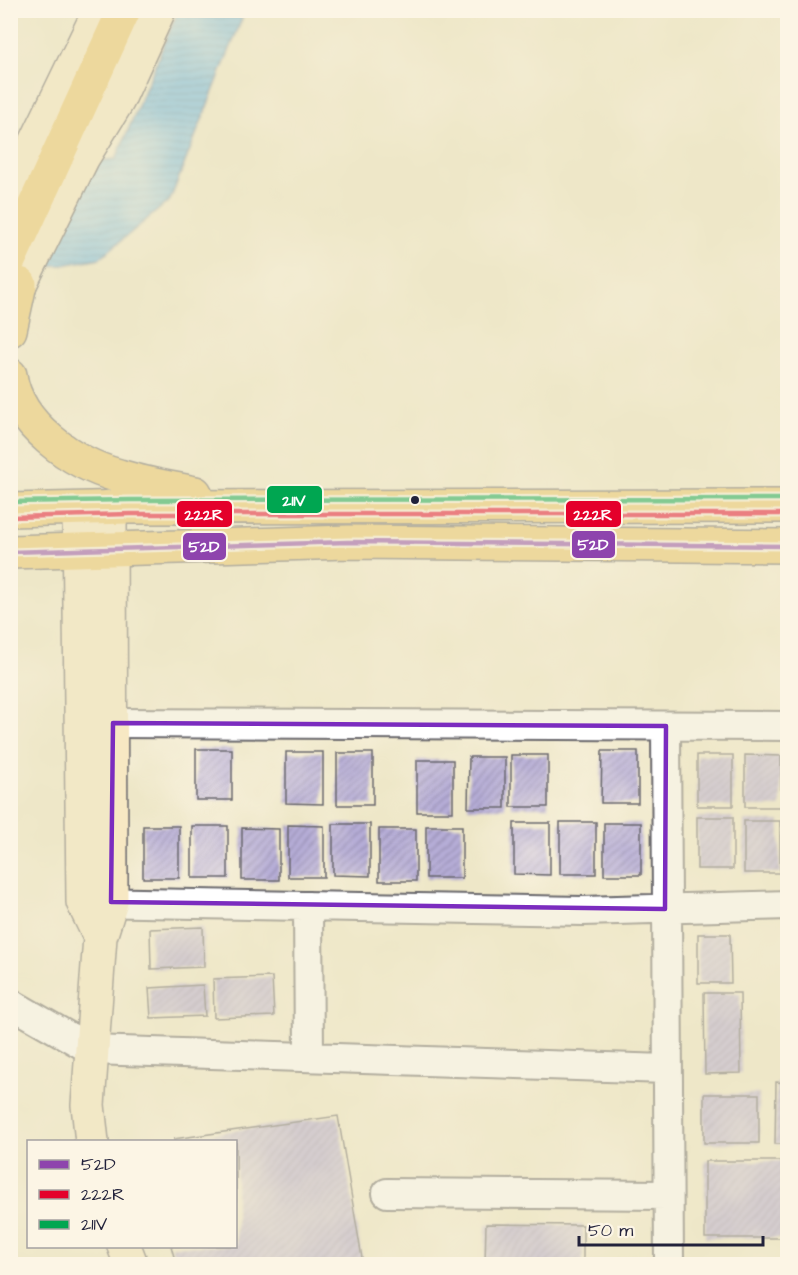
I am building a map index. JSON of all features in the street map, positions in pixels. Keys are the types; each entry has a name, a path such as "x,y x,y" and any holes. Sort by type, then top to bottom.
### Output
{"main road":[{"path":"10,330 15,272 58,154 124,10"},
{"path":"10,375 13,392 40,432 75,457 117,476 254,507"},
{"path":"10,510 788,506"},
{"path":"10,552 348,542 788,546"}],"street":[{"path":"58,154 100,10"},
{"path":"10,196 118,100 159,10"},
{"path":"92,1140 88,1105 100,937 97,902 94,508"},
{"path":"95,549 112,723 97,902"},
{"path":"112,723 788,726"},
{"path":"666,726 665,909 669,1264"},
{"path":"97,902 583,911 788,905"},
{"path":"308,906 309,1057"},
{"path":"10,1003 92,1050 666,1069"},
{"path":"387,1193 668,1195"},
{"path":"125,1248 131,1264"}],"highlighted area":[{"path":"113,723 666,726 665,909 111,902"}],"water":[{"path":"178,11 245,11 170,200 100,258 62,265 11,266 10,169 116,159"}],"building":[{"path":"196,749 232,749 232,800 196,800"},
{"path":"602,751 638,751 638,803 601,803"},
{"path":"286,752 323,752 323,804 286,803"},
{"path":"337,753 373,753 373,805 337,805"},
{"path":"511,755 548,755 548,807 511,807"},
{"path":"697,755 733,755 733,806 697,806"},
{"path":"745,755 781,756 781,807 745,807"},
{"path":"469,757 505,757 505,808 468,808"},
{"path":"417,760 453,760 453,812 417,812"},
{"path":"697,817 733,817 733,869 697,869"},
{"path":"744,821 780,821 780,873 744,873"},
{"path":"560,822 596,822 596,874 560,874"},
{"path":"514,823 550,823 550,875 514,874"},
{"path":"604,823 641,823 641,875 604,875"},
{"path":"333,824 370,824 370,876 333,875"},
{"path":"288,825 324,826 324,877 288,877"},
{"path":"143,826 179,826 179,878 143,878"},
{"path":"192,826 228,826 228,878 192,878"},
{"path":"426,826 462,826 462,878 426,878"},
{"path":"242,828 279,829 279,880 242,880"},
{"path":"379,829 416,829 416,881 379,881"},
{"path":"203,927 204,967 151,969 150,929"},
{"path":"698,934 730,934 731,983 698,983"},
{"path":"272,977 274,1016 214,1018 213,979"},
{"path":"203,985 205,1016 151,1018 149,988"},
{"path":"704,993 740,993 741,1073 705,1074"},
{"path":"776,1082 788,1083 788,1144 775,1144"},
{"path":"704,1094 759,1094 759,1143 704,1143"},
{"path":"338,1116 363,1264 176,1264 172,1248 237,1248 237,1140 174,1139"},
{"path":"705,1161 784,1161 784,1238 705,1238"},
{"path":"486,1224 583,1225 583,1264 485,1264"}],"transit line":[{"name":"211V","path":"10,502 788,499"},
{"name":"222R","path":"10,517 130,514 788,514"},
{"name":"52D","path":"10,552 348,542 788,546"}]}
